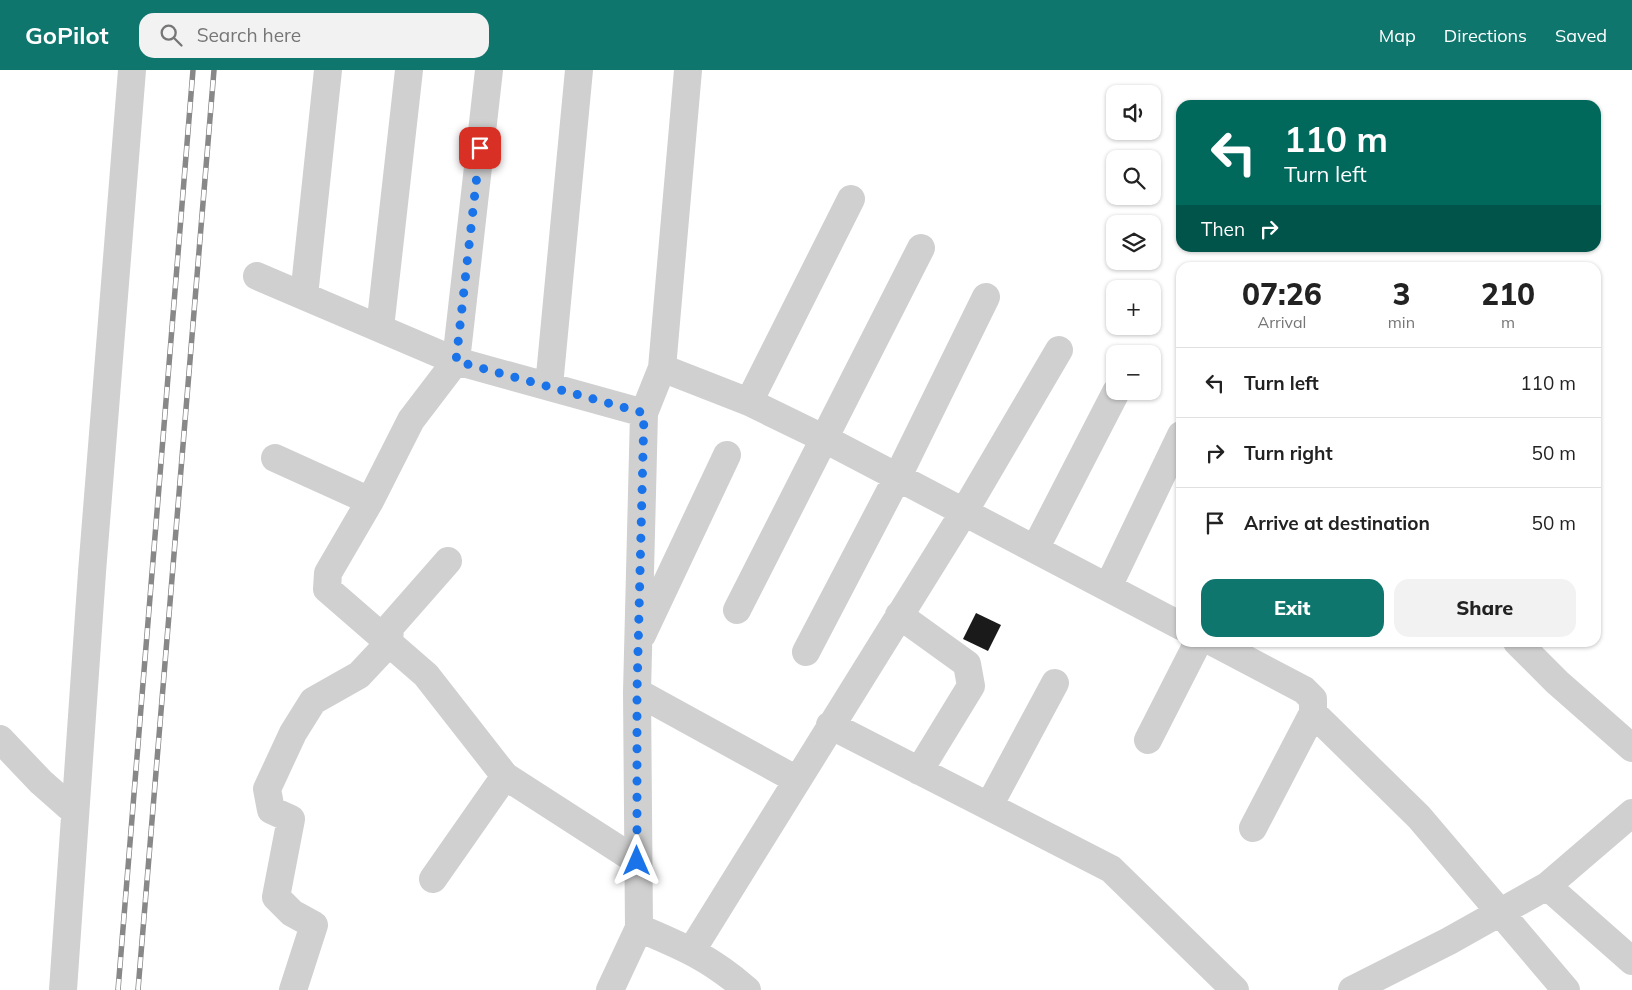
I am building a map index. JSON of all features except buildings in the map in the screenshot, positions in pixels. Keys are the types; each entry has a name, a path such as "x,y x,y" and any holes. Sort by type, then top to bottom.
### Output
{"street":[{"path":"63,990 132,70"},
{"path":"304,296 328,70"},
{"path":"380,328 409,70"},
{"path":"489,70 456,361 411,420 370,501 328,573 327,589 426,675 505,776 637,861"},
{"path":"549,386 579,70"},
{"path":"610,990 639,928 637,692 644,413 662,368 688,70"},
{"path":"749,402 851,199"},
{"path":"737,610 921,248"},
{"path":"257,276 456,361 644,413"},
{"path":"806,652 898,476 986,297"},
{"path":"692,950 964,512 1059,350"},
{"path":"662,368 749,402 823,438 1176,623"},
{"path":"1036,549 1112,400"},
{"path":"1108,587 1176,445"},
{"path":"638,644 727,455"},
{"path":"275,458 370,501"},
{"path":"293,990 314,925 292,913 276,897 291,819 272,810 267,789 293,734 313,701 359,675 389,642 390,627 448,561"},
{"path":"899,615 967,664 971,686 918,771"},
{"path":"1148,740 1195,647"},
{"path":"1222,647 1304,690 1313,699 1313,713 1253,828"},
{"path":"1522,647 1557,682 1632,748"},
{"path":"989,806 1055,682"},
{"path":"637,692 797,780"},
{"path":"1313,713 1419,817 1566,990"},
{"path":"830,725 1111,869 1236,990"},
{"path":"0,739 41,782 75,812"},
{"path":"433,879 505,776"},
{"path":"1352,990 1380,984 1449,941 1547,886 1632,813"},
{"path":"1547,886 1632,961"},
{"path":"639,928 692,950 725,971 748,990"}],"railway":[{"path":"118,990 193,70"},
{"path":"138,990 214,70"}],"route":[{"path":"480,148 456,361 644,413 637,692 637,861"}]}
